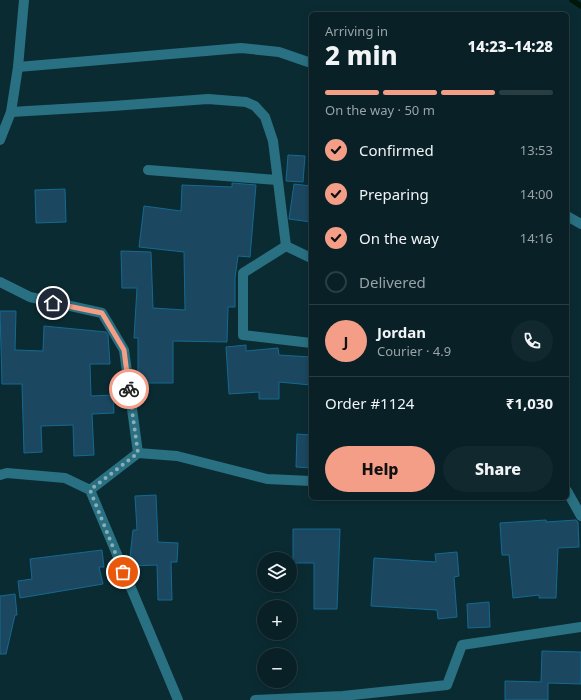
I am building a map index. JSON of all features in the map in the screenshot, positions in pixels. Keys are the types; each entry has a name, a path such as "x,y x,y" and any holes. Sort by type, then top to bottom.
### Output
{"street":[{"path":"0,140 11,112 18,67 24,0"},
{"path":"18,67 241,48 279,52 309,62"},
{"path":"11,112 113,106 208,98 246,102 255,106 265,117 273,141 286,246"},
{"path":"148,170 277,180"},
{"path":"569,217 581,224"},
{"path":"286,246 309,257"},
{"path":"286,246 243,273 243,335 309,343"},
{"path":"0,282 30,297 102,313 124,350 138,453"},
{"path":"90,490 138,453 177,456 267,479 309,481"},
{"path":"0,475 7,473 65,478 90,490 178,700"},
{"path":"569,495 581,516"},
{"path":"255,700 343,698 447,686 462,645 581,627"}],"building":[{"path":"288,155 305,156 303,182 286,181"},
{"path":"232,183 256,185 250,257 238,256 235,278 235,307 228,307 227,342 173,341 173,383 138,383 138,338 134,338 137,288 122,288 121,251 151,252 153,308 185,310 184,252 139,247 144,206 181,211 182,185 232,187"},
{"path":"294,184 309,186 309,222 289,219"},
{"path":"65,189 66,222 36,223 35,190"},
{"path":"0,311 16,311 15,350 43,351 44,326 106,332 108,335 110,364 90,364 91,396 113,395 114,413 92,414 94,455 74,456 73,425 41,426 42,452 24,453 22,384 2,384"},
{"path":"246,345 246,351 278,348 279,355 309,357 309,385 279,382 279,399 259,399 259,392 229,394 226,347"},
{"path":"297,434 309,435 309,468 296,467"},
{"path":"156,495 158,542 178,543 177,562 171,562 172,600 158,600 157,565 129,566 133,530 137,530 135,496"},
{"path":"546,520 546,522 576,520 578,522 579,547 558,548 556,598 539,598 539,595 513,598 509,555 502,555 500,523"},
{"path":"293,529 340,529 337,609 314,609 314,563 297,563 297,552 293,552"},
{"path":"102,550 104,567 99,567 103,584 20,598 18,581 32,579 30,559"},
{"path":"457,552 459,576 454,577 457,617 438,619 437,610 371,606 374,558 436,562 435,554"},
{"path":"15,594 17,615 15,615 6,654 0,654 0,596"},
{"path":"489,602 490,627 468,628 467,604"},
{"path":"542,651 581,652 581,684 548,683 548,700 505,700 505,681 541,682"}],"waterway":[{"path":"572,0 581,6"}],"way so far":[{"path":"123,572 90,490 138,453 129,389"}],"route":[{"path":"53,303 102,313 124,350 129,389"}]}
